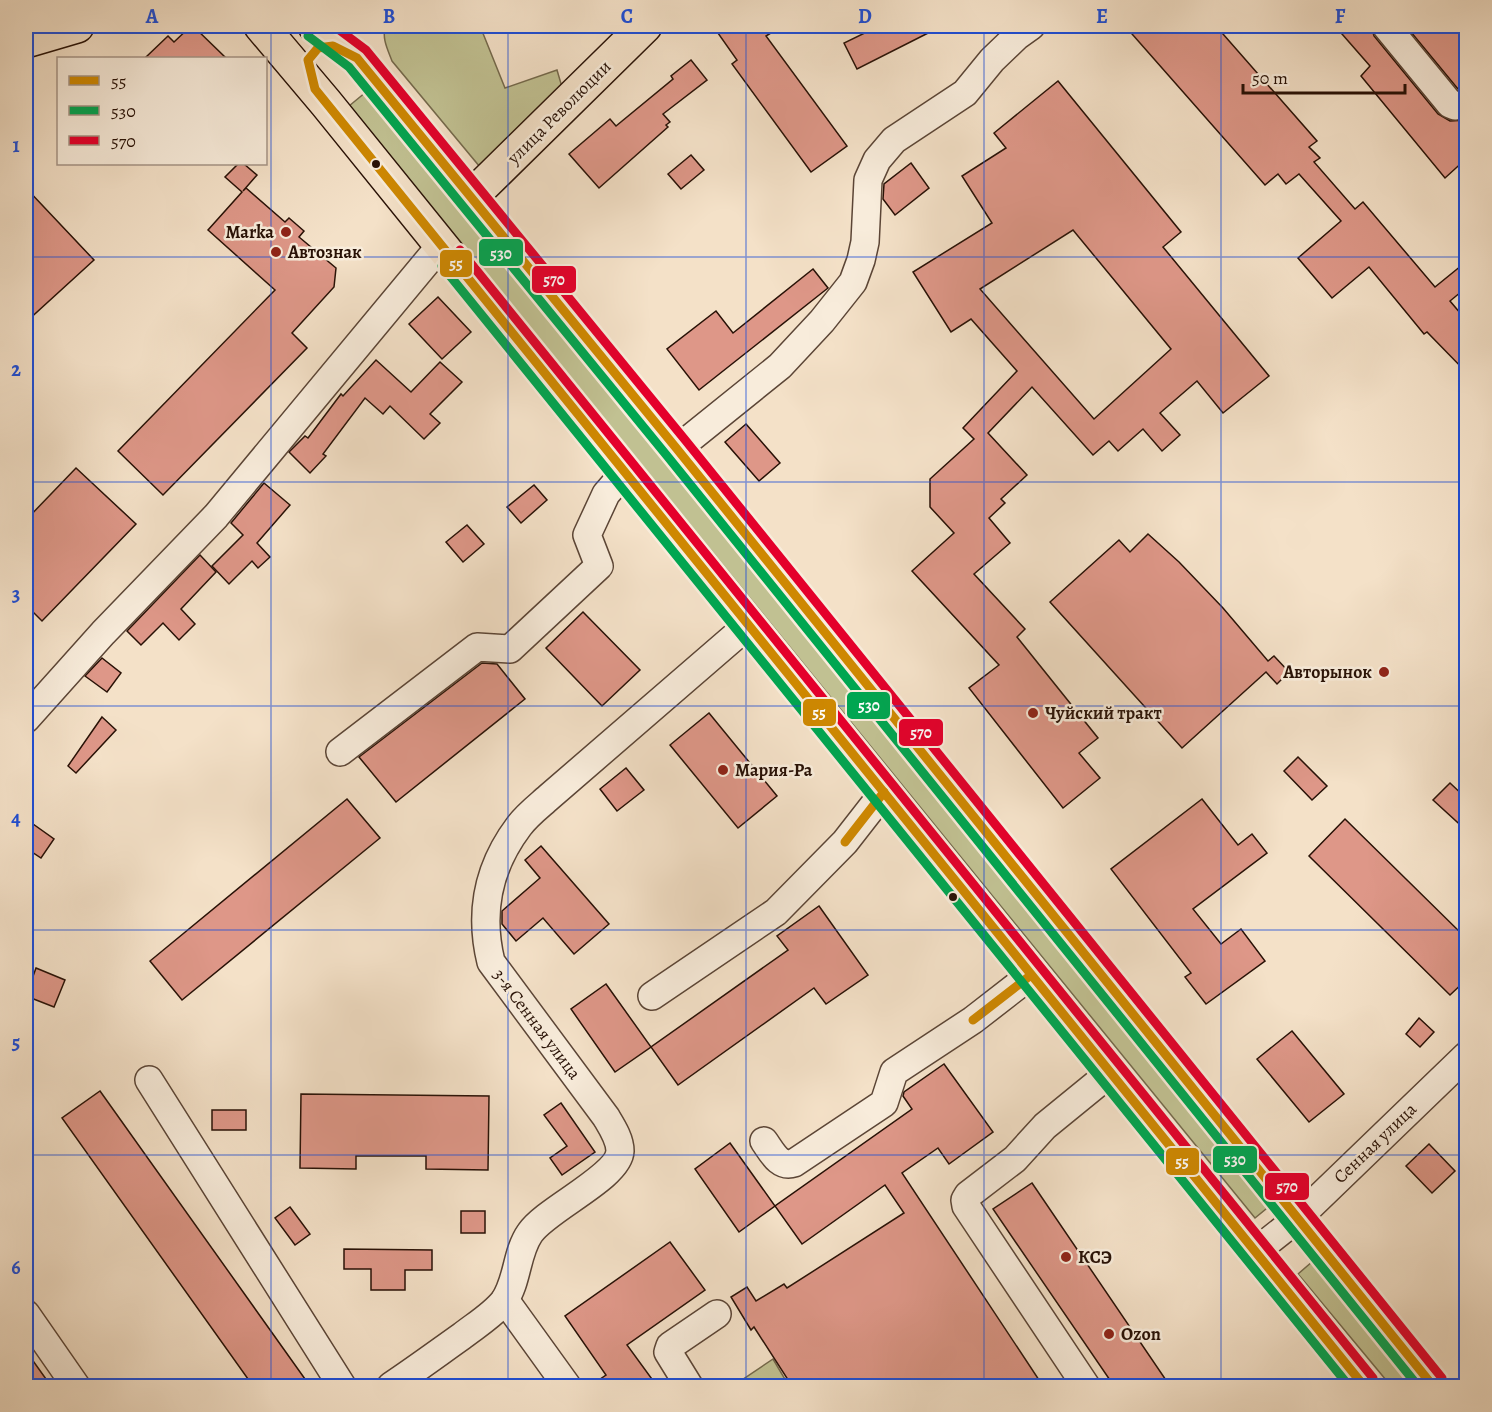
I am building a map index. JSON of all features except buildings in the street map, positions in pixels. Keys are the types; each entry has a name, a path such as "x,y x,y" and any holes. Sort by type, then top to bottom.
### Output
{"main road":[{"path":"26,41 77,26"},
{"path":"261,26 315,88 1364,1386"},
{"path":"315,26 357,58 677,449 1433,1386"},
{"path":"357,58 358,26"},
{"name":"улица Революции","path":"471,197 645,26"},
{"path":"315,88 308,60 318,48 333,46 357,58"}],"street":[{"path":"677,449 780,366 822,321 853,282 865,242 868,180 877,160 894,140 965,93 992,60 1031,26"},
{"path":"1386,26 1450,104 1455,106 1467,104"},
{"path":"26,719 103,633 216,516 441,245"},
{"path":"340,752 477,646 510,649 599,566 587,535 606,494 625,472"},
{"name":"3-я Сенная улица","path":"391,1386 490,1316 505,1300 517,1270 522,1249 531,1232 546,1218 603,1176 615,1164 620,1151 615,1132 606,1117 491,962 485,940 484,916 489,884 501,855 519,825 748,625"},
{"path":"652,996 776,912 845,842 884,792"},
{"path":"764,1141 780,1162 787,1165 794,1163 884,1103 894,1072 973,1020 1031,975"},
{"name":"Сенная улица","path":"1255,1252 1298,1218 1467,1056"},
{"path":"1086,1386 966,1206 965,1200 968,1195 1016,1159 1046,1126 1110,1073"},
{"path":"149,1080 342,1386"},
{"path":"505,1300 567,1386"},
{"path":"26,1314 76,1386"},
{"path":"689,1386 668,1352 670,1346 717,1314"}],"green space":[{"path":"386,26 480,26 505,88 557,70 562,87 485,173 392,61 385,39"},
{"path":"366,92 1272,1204 1255,1218 349,106"},
{"path":"1313,1261 1416,1386 1391,1386 1298,1274"},
{"path":"773,1359 789,1386 747,1386 742,1380"}],"transit line":[{"name":"570","path":"334,26 366,50 686,441 1442,1378"},
{"name":"530","path":"308,36 349,67 668,457 1418,1386"},
{"name":"55","path":"1364,1386 315,89 308,60 318,48 333,46 357,58 677,449 1433,1386"},
{"name":"570","path":"460,250 1373,1378"},
{"name":"530","path":"442,266 1349,1386"},
{"name":"55","path":"845,842 884,792"},
{"name":"55","path":"973,1020 1031,975"}],"place":[{"name":"Marka","path":"286,232"},
{"name":"Автознак","path":"276,252"},
{"name":"Авторынок","path":"1384,672"},
{"name":"Чуйский тракт","path":"1033,713"},
{"name":"Мария-Ра","path":"723,770"},
{"name":"КСЭ","path":"1066,1257"},
{"name":"Ozon","path":"1109,1334"}]}
